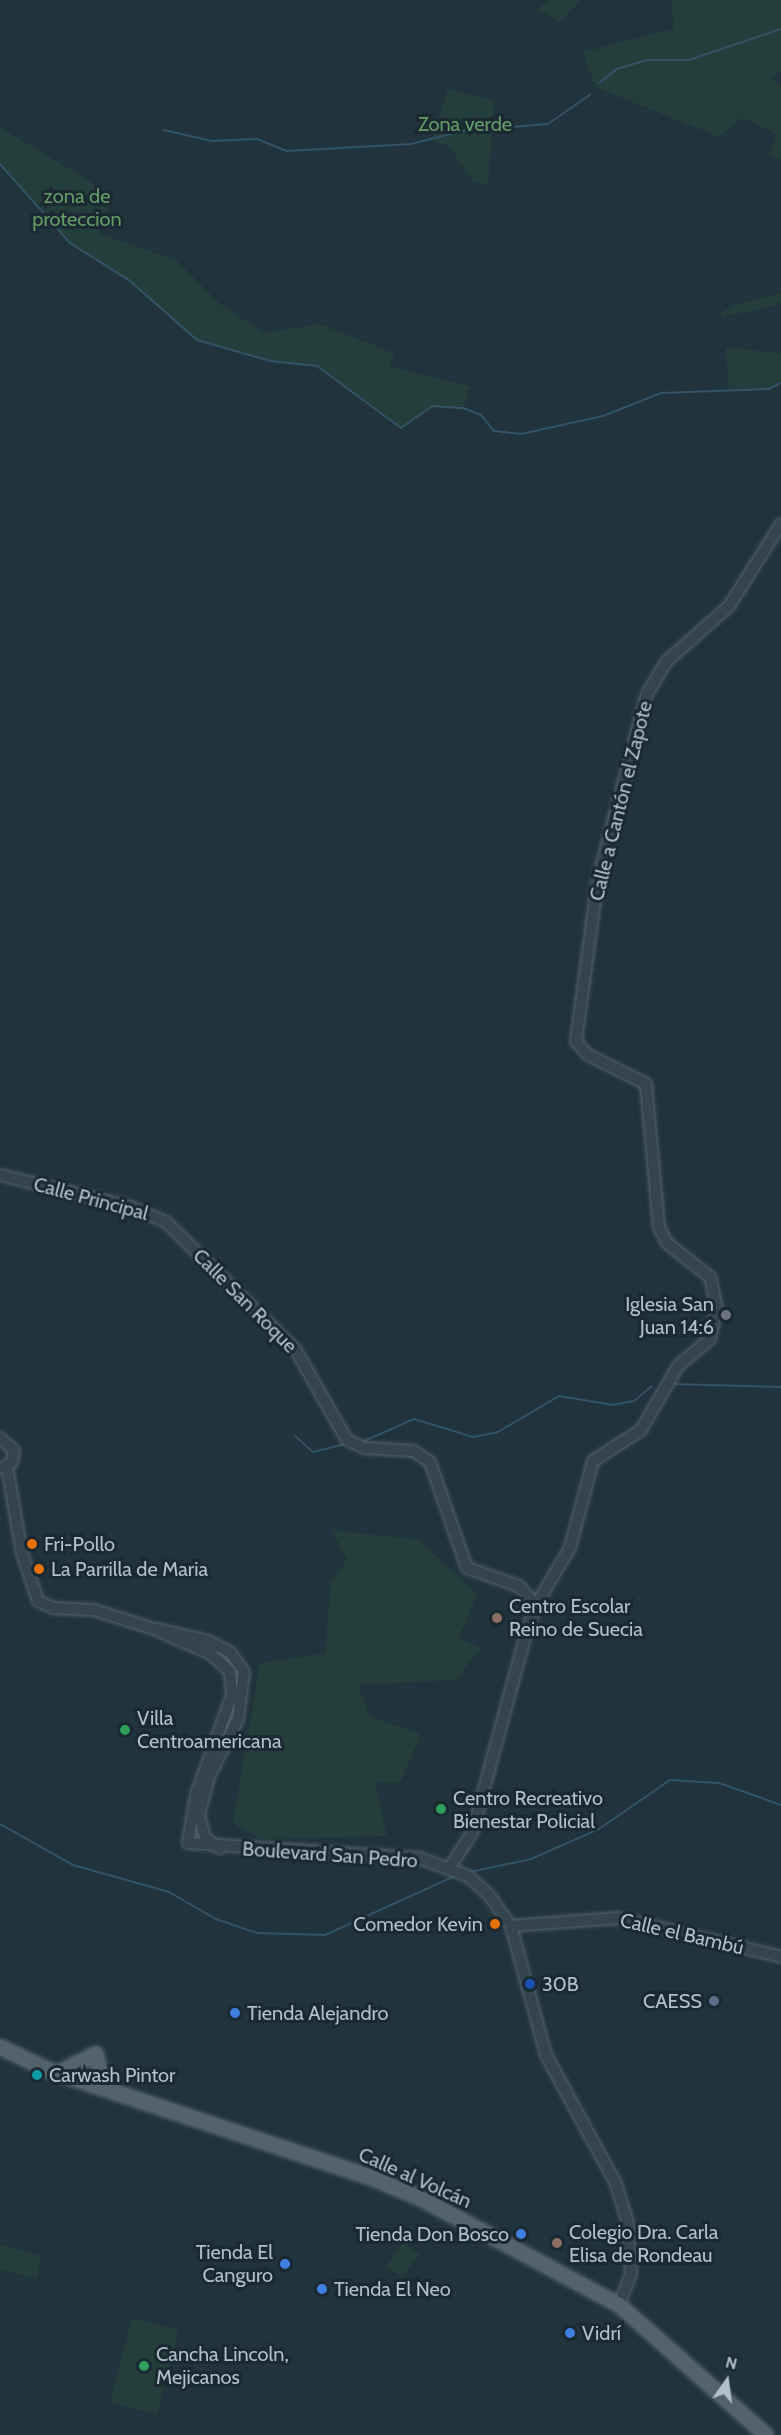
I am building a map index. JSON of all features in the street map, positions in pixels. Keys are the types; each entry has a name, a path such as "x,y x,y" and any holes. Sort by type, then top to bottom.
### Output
{"main road":[{"name":"Calle al Volcán","path":"0,2047 58,2073 370,2177 619,2305 766,2435"},
{"path":"58,2073 96,2054 104,2088"}],"street":[{"name":"Calle a Cantón el Zapote","path":"536,1605 570,1548 594,1461 641,1430 678,1366 710,1339 717,1309 711,1280 667,1243 659,1227 646,1084 588,1055 576,1041 598,879 647,694 667,662 729,606 781,524"},
{"name":"Calle Principal","path":"0,1175 156,1215 177,1233"},
{"name":"Calle San Roque","path":"177,1233 295,1349 347,1440 364,1448 414,1451 430,1462 467,1569 519,1586 536,1605"},
{"path":"0,1438 14,1450 3,1473"},
{"name":"Boulevard San Pedro","path":"3,1473 38,1601 53,1608 94,1610 154,1629 192,1636 230,1652 246,1680 232,1737 209,1777 200,1809 205,1838 220,1848"},
{"path":"450,1868 472,1833 536,1605"},
{"name":"Boulevard San Pedro","path":"154,1629 222,1662 233,1683 186,1830 193,1847 363,1853 450,1868 486,1891 511,1926 546,2055 607,2163 628,2223 631,2274 619,2305"},
{"path":"189,1647 192,1636"},
{"name":"Calle el Bambú","path":"511,1926 619,1918 781,1957"}],"green space":[{"path":"549,0 581,0 560,22 537,9"},
{"path":"672,0 781,0 781,72 770,77 781,86 781,159 769,156 776,134 742,118 719,137 595,87 583,52 673,29"},
{"name":"Zona verde","path":"448,89 494,101 488,185 473,181 449,146 432,141"},
{"name":"zona de proteccion","path":"0,127 113,195 98,233 176,260 220,304 264,333 320,324 394,353 390,367 470,386 463,408 432,406 401,428 317,366 270,361 197,340 130,281 70,243 0,164"},
{"path":"781,293 781,302 773,306 722,317 721,312 741,303"},
{"path":"725,347 781,353 781,383 767,389 729,389"},
{"path":"331,1530 419,1540 477,1594 459,1638 481,1648 456,1680 358,1685 370,1717 421,1734 400,1783 375,1782 387,1836 261,1839 233,1824 260,1663 325,1653 331,1583 347,1559"},
{"path":"404,2242 420,2254 402,2278 386,2266"},
{"path":"0,2244 41,2256 37,2279 0,2270"},
{"name":"Cancha Lincoln, Mejicanos","path":"132,2318 179,2330 157,2415 110,2402"}],"waterway":[{"path":"599,83 617,69 647,60 689,60 781,29"},
{"path":"164,130 212,141 257,139 287,151 411,144 462,131 548,124 591,94"},
{"path":"0,164 70,243 130,281 197,340 270,361 317,366 401,428 432,406 463,408 481,415 494,431 521,434 603,416 661,393 769,389 781,383"},
{"path":"671,1384 781,1387"},
{"path":"362,1442 414,1419 473,1437 498,1432 559,1396 613,1405 634,1401 652,1386"},
{"path":"295,1436 313,1452 344,1444"},
{"path":"470,1872 531,1859 599,1829 670,1780 719,1783 781,1805"},
{"path":"0,1824 73,1865 169,1892 216,1919 257,1933 325,1935 455,1876"}],"place":[{"name":"Iglesia San Juan 14:6","path":"726,1315"},
{"name":"Fri-Pollo","path":"32,1544"},
{"name":"La Parrilla de Maria","path":"39,1569"},
{"name":"Centro Escolar Reino de Suecia","path":"497,1618"},
{"name":"Villa Centroamericana","path":"125,1730"},
{"name":"Centro Recreativo Bienestar Policial","path":"441,1809"},
{"name":"Comedor Kevin","path":"495,1924"},
{"name":"30B","path":"530,1984"},
{"name":"CAESS","path":"714,2001"},
{"name":"Tienda Alejandro","path":"235,2013"},
{"name":"Carwash Pintor","path":"37,2075"},
{"name":"Tienda Don Bosco","path":"521,2234"},
{"name":"Colegio Dra. Carla Elisa de Rondeau","path":"557,2243"},
{"name":"Tienda El Canguro","path":"285,2264"},
{"name":"Tienda El Neo","path":"322,2289"},
{"name":"Vidrí","path":"570,2333"},
{"name":"Cancha Lincoln, Mejicanos","path":"144,2366"}]}
